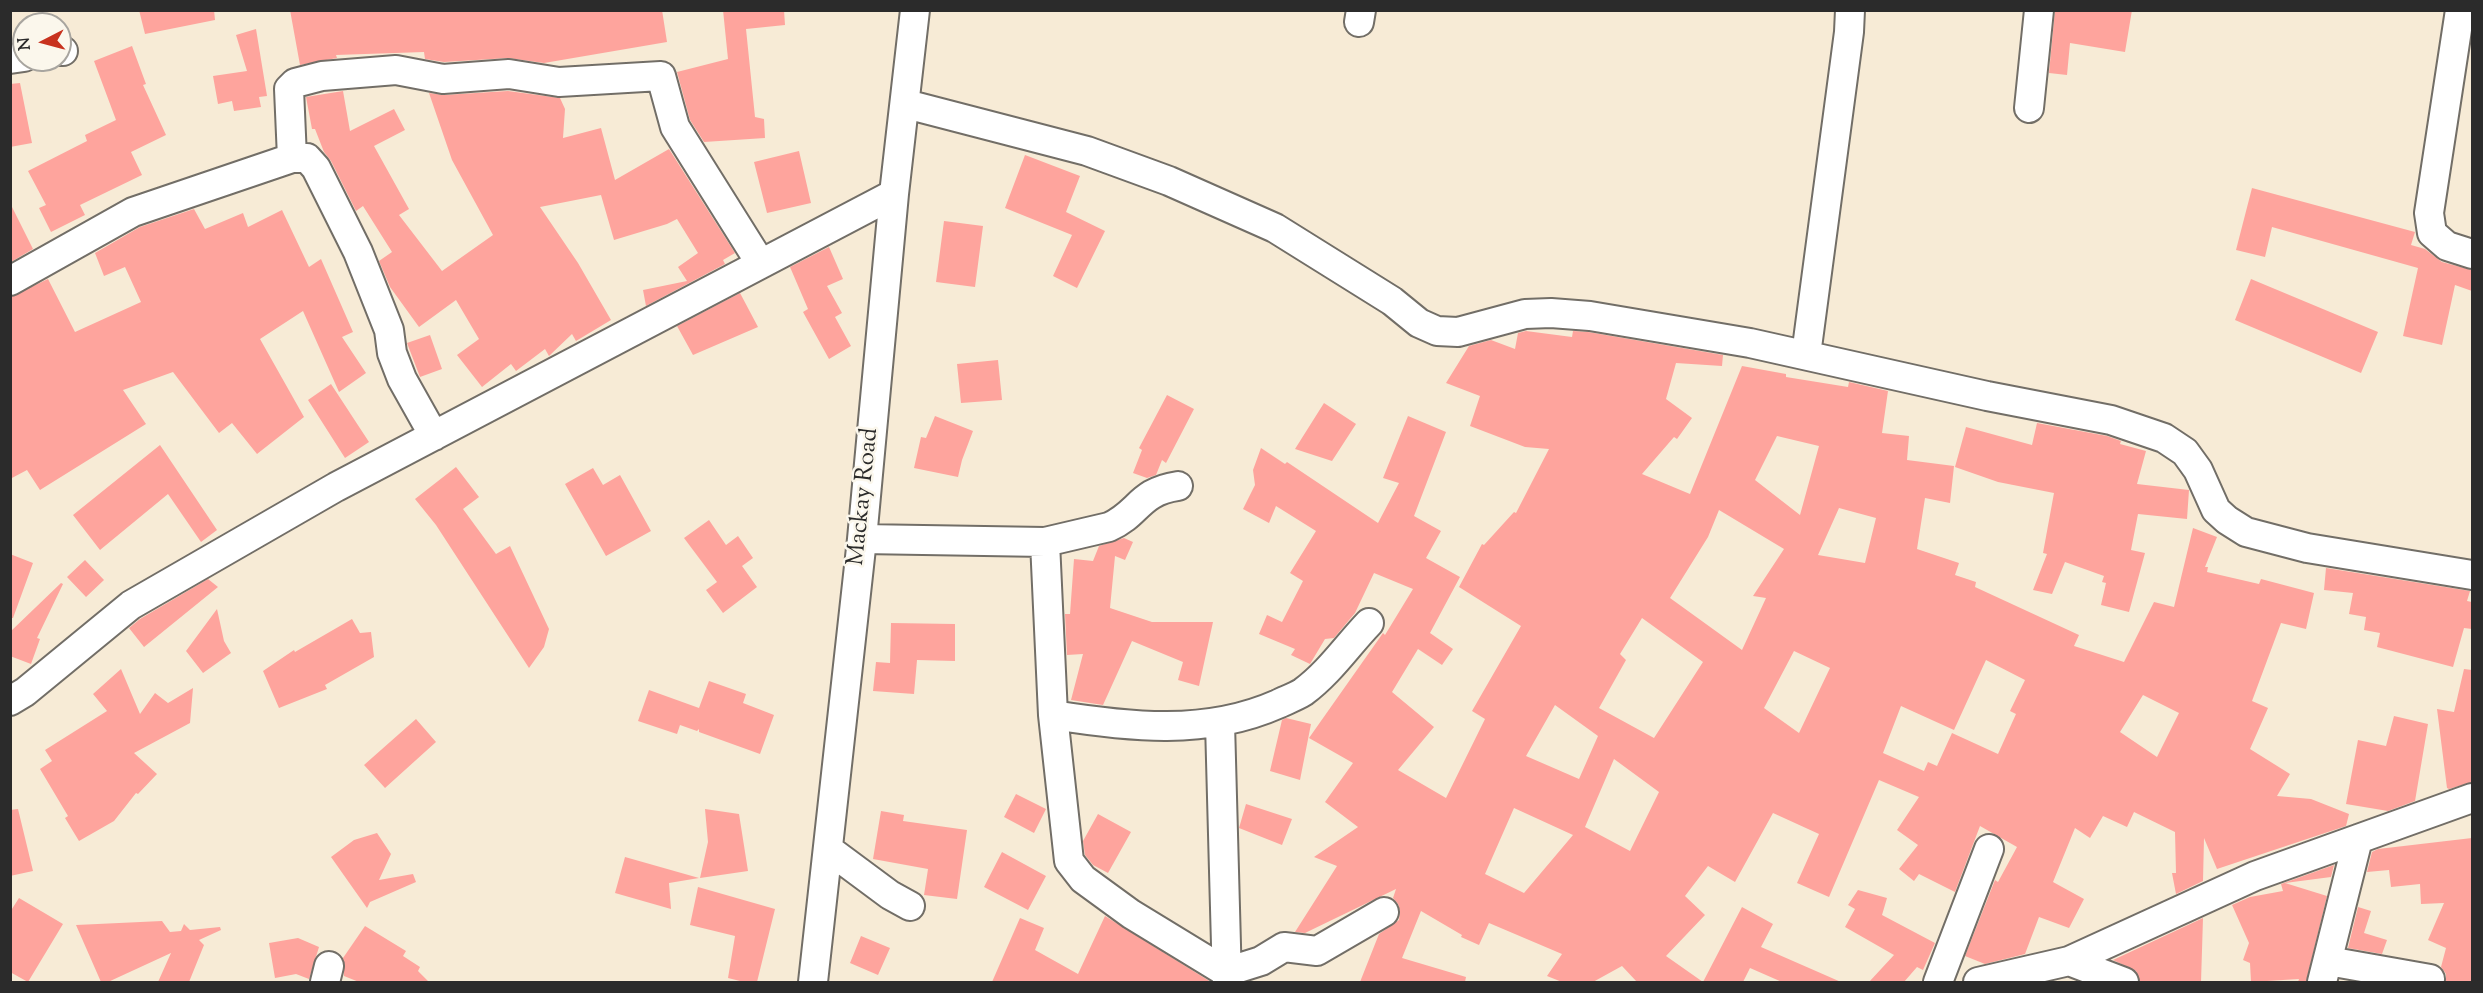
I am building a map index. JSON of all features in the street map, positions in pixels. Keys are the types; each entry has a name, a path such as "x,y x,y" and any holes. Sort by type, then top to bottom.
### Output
{"street":[{"name":"Mackay Road","path":"813,982 862,539 894,194 915,10"},
{"path":"1806,356 1850,10"},
{"path":"2030,108 2039,10"},
{"path":"2460,10 2429,213 2432,233 2447,246 2472,254"},
{"path":"292,158 289,89 295,83 322,76 396,70 443,79 509,74 560,82 661,76 675,127 761,264"},
{"path":"906,104 1087,151 1169,180 1275,228 1392,301 1419,323 1437,331 1458,332 1526,314 1551,313 1624,322 1750,343 1987,396 2111,420 2164,438 2185,452 2198,470 2216,510 2246,532 2307,548 2472,575"},
{"path":"10,281 133,212 292,158 307,158 316,168 358,252 389,330 392,353 402,379 434,436"},
{"path":"10,701 25,692 131,605 336,487 894,194"},
{"path":"862,539 1045,542 1109,527 1118,523 1154,492 1178,486"},
{"path":"1045,542 1053,716 1070,861 1083,879 1227,977"},
{"path":"1053,716 1113,725 1154,728 1220,723 1262,711 1301,693 1328,670 1369,623"},
{"path":"1220,723 1227,977"},
{"path":"1978,982 2069,961 2255,876 2472,798"},
{"path":"2358,839 2325,972 2430,979"},
{"path":"828,849 890,895 910,906"},
{"path":"1938,982 1989,849"},
{"path":"1227,977 1284,947 1317,951 1384,912"},
{"path":"2069,961 2124,982"}],"building":[{"path":"139,10 214,10 215,20 145,34"},
{"path":"290,10 662,10 667,42 544,63 508,58 444,62 425,59 424,52 336,55 337,58 300,65"},
{"path":"723,10 784,10 785,25 746,29 755,117 764,119 765,138 704,142 690,120 677,72 728,59"},
{"path":"2055,10 2132,10 2125,52 2070,43 2067,75 2049,73"},
{"path":"256,29 267,96 259,97 261,107 234,111 232,101 218,104 213,76 247,71 236,35"},
{"path":"132,46 146,84 143,85 166,135 131,152 142,175 80,205 85,215 51,232 39,208 46,205 28,171 87,141 85,135 116,120 94,61"},
{"path":"20,83 32,143 10,147 10,84"},
{"path":"343,91 350,131 394,109 405,130 374,146 409,209 399,215 442,271 493,235 452,160 429,93 444,95 508,91 560,98 565,109 563,138 601,128 615,180 669,149 735,253 723,260 725,264 646,306 643,290 687,281 678,267 698,253 677,219 614,240 601,195 540,207 578,263 611,320 576,341 572,334 549,356 545,349 516,371 511,364 482,387 457,355 479,339 456,300 419,327 390,287 379,261 392,252 363,206 356,211 331,161 324,152 315,129 312,129 306,97"},
{"path":"799,151 811,203 767,213 754,162"},
{"path":"1025,155 1080,176 1066,212 1105,231 1077,288 1053,276 1072,235 1005,208"},
{"path":"2252,188 2415,232 2411,245 2425,249 2442,262 2472,270 2472,291 2455,285 2442,345 2403,336 2418,268 2272,227 2265,257 2236,250"},
{"path":"10,203 33,249 11,262 10,260"},
{"path":"194,209 205,229 243,213 248,227 282,210 309,267 321,259 353,332 342,337 366,373 339,392 303,311 260,339 304,417 257,454 232,423 219,433 173,372 123,390 146,424 40,490 27,470 10,479 10,297 48,279 75,332 141,302 125,267 104,276 95,253 140,227"},
{"path":"944,221 983,226 975,287 936,282"},
{"path":"829,247 843,279 827,286 842,313 835,317 851,346 829,359 803,312 808,309 790,267"},
{"path":"2251,279 2378,332 2361,373 2235,320"},
{"path":"740,293 758,327 693,355 677,326"},
{"path":"1526,331 1572,337 1573,331 1588,332 1723,355 1722,366 1676,363 1666,399 1692,418 1677,439 1674,437 1642,474 1690,494 1742,366 1786,374 1786,377 1848,387 1849,382 1888,391 1882,433 1909,436 1907,460 1954,466 1950,503 1925,498 1917,549 1959,563 1955,575 1976,582 1975,587 2079,635 2074,646 2124,662 2154,602 2174,607 2193,528 2217,537 2205,567 2208,567 2207,572 2259,584 2261,579 2314,593 2306,629 2281,623 2252,701 2268,708 2250,749 2290,774 2277,796 2311,799 2349,814 2346,826 2217,869 2204,838 2203,881 2176,894 2172,873 2176,873 2175,832 2134,812 2127,827 2103,816 2090,838 2075,828 2053,882 2084,899 2069,928 2039,917 2025,954 1985,964 1965,956 1995,880 1998,882 2017,847 1980,826 1955,892 1919,874 1914,881 1899,869 1918,845 1897,830 1919,797 1879,780 1829,897 1797,883 1819,834 1773,813 1735,882 1708,866 1685,896 1705,915 1666,956 1703,982 1637,982 1622,966 1593,982 1562,982 1547,976 1562,954 1489,923 1479,945 1461,937 1462,935 1421,911 1402,958 1466,977 1465,982 1360,982 1379,934 1399,920 1400,911 1393,898 1396,889 1305,933 1295,932 1337,866 1314,857 1358,827 1325,802 1353,763 1309,738 1383,633 1385,635 1413,589 1374,573 1355,613 1334,638 1325,639 1310,664 1291,655 1295,649 1259,634 1267,615 1282,622 1303,581 1290,573 1316,531 1276,506 1269,523 1243,509 1255,485 1253,470 1261,448 1285,464 1287,462 1378,523 1399,483 1383,478 1408,416 1446,432 1414,516 1441,531 1426,558 1460,577 1430,633 1453,649 1442,665 1418,649 1392,692 1434,727 1398,770 1446,798 1485,719 1472,711 1521,626 1459,587 1482,544 1484,545 1514,512 1516,513 1549,449 1525,447 1470,426 1480,396 1446,383 1469,346 1491,340 1515,349 1518,333","holes":["1777,436 1819,446 1800,515 1755,480","1839,508 1876,518 1865,563 1818,555","1719,510 1784,549 1753,596 1766,598 1742,650 1670,598 1708,537","1642,618 1703,662 1654,738 1599,708 1626,660 1620,654","1794,651 1830,668 1799,733 1764,708","1986,660 2025,680 2010,711 2016,714 1998,754 1952,733 1937,766 1928,762 1924,771 1883,753 1901,706 1954,730","2143,695 2179,713 2157,757 2120,732","1555,705 1598,736 1579,779 1526,756","1614,759 1659,792 1630,851 1585,827","1514,808 1573,835 1524,893 1485,874"]},
{"path":"430,335 442,369 420,377 407,343"},
{"path":"998,360 1002,400 961,403 957,364"},
{"path":"331,384 369,442 345,458 308,400"},
{"path":"1167,395 1194,409 1166,463 1162,460 1156,475 1147,478 1133,473 1142,450 1139,448"},
{"path":"1324,403 1356,424 1332,461 1295,449"},
{"path":"935,416 973,431 958,477 914,468 921,437 926,438"},
{"path":"2037,423 2107,436 2121,441 2120,444 2146,451 2137,484 2189,490 2187,519 2138,514 2131,550 2145,553 2129,612 2101,605 2106,583 2102,582 2104,576 2065,562 2052,594 2033,590 2047,554 2043,553 2054,493 1998,482 1955,467 1966,427 2032,445"},
{"path":"160,445 217,530 201,542 168,494 100,550 73,515"},
{"path":"456,467 479,497 463,509 496,554 510,546 549,629 544,647 529,668 436,525 415,499"},
{"path":"593,468 603,485 620,475 651,531 606,556 565,484"},
{"path":"709,520 726,545 738,536 753,558 742,566 757,587 723,613 706,590 717,582 684,538"},
{"path":"1124,538 1133,542 1125,560 1115,556 1110,608 1152,622 1213,622 1199,686 1178,680 1183,662 1132,641 1103,705 1071,700 1083,654 1067,655 1065,614 1070,614 1074,559 1093,561 1099,546"},
{"path":"10,554 33,563 13,618 10,618"},
{"path":"85,560 104,580 86,597 67,577"},
{"path":"2326,568 2470,591 2467,601 2472,602 2472,629 2464,628 2453,667 2377,647 2380,633 2364,630 2366,617 2349,614 2353,593 2324,590"},
{"path":"208,579 218,587 144,647 129,628 140,619"},
{"path":"61,583 63,584 37,638 40,639 31,664 10,656 10,632"},
{"path":"217,609 224,641 231,653 203,673 186,651"},
{"path":"352,619 360,633 371,632 374,657 325,685 327,689 279,708 263,671 294,650 295,652"},
{"path":"891,623 955,624 955,661 917,660 914,694 873,691 876,662 890,663"},
{"path":"121,669 140,714 155,693 168,703 193,688 190,723 134,753 157,774 138,794 136,793 114,821 79,841 65,818 68,816 40,769 52,761 45,750 107,711 93,694"},
{"path":"2464,669 2472,670 2472,782 2449,789 2447,788 2437,709 2454,712"},
{"path":"709,681 746,694 743,703 774,715 760,754 699,732 699,729 697,731 680,725 677,734 638,721 649,690 699,708"},
{"path":"2394,716 2428,724 2415,801 2388,811 2346,804 2358,740 2386,746"},
{"path":"1286,718 1311,724 1300,780 1270,771 1282,720"},
{"path":"416,719 436,742 385,788 364,765"},
{"path":"1016,794 1046,809 1034,833 1004,817"},
{"path":"1246,804 1292,819 1282,845 1239,828"},
{"path":"18,809 33,871 10,876 10,810"},
{"path":"705,809 739,814 748,871 700,878 708,842"},
{"path":"881,811 904,815 903,821 967,830 957,899 924,895 928,869 873,859"},
{"path":"1098,814 1131,832 1108,873 1093,865 1085,855 1083,841"},
{"path":"377,833 391,854 379,880 413,874 416,882 370,902 367,908 331,857 354,840"},
{"path":"2472,838 2472,982 2446,982 2446,974 2441,967 2446,948 2428,940 2444,903 2421,904 2420,884 2391,887 2389,870 2367,872 2372,852 2378,849"},
{"path":"1002,852 1046,876 1028,910 984,887"},
{"path":"625,857 699,878 669,883 671,909 615,893"},
{"path":"2334,865 2331,877 2285,883 2327,896 2306,982 2298,982 2299,979 2251,982 2250,963 2243,960 2249,943 2232,905 2250,897 2283,891 2281,884"},
{"path":"698,887 775,909 757,982 728,978 735,936 690,925"},
{"path":"1858,890 1887,898 1882,915 1935,943 1923,970 1917,967 1904,982 1869,982 1894,955 1845,927 1855,909 1848,905"},
{"path":"19,898 63,924 28,982 10,972 10,912"},
{"path":"1742,907 1773,924 1761,947 1841,982 1782,982 1750,968 1743,982 1703,982"},
{"path":"2358,907 2371,911 2364,933 2387,940 2382,954 2348,948"},
{"path":"1105,916 1211,982 992,982 1020,918 1044,928 1035,950 1078,974"},
{"path":"2203,918 2201,982 2140,982 2136,971 2113,960"},
{"path":"162,921 170,932 181,931 184,924 190,930 220,927 221,930 199,940 204,945 189,982 158,982 171,953 108,982 101,982 76,925"},
{"path":"365,926 406,951 403,956 420,967 418,971 429,982 359,982 344,976 343,958"},
{"path":"861,936 890,948 878,975 850,963"},
{"path":"298,938 319,947 309,979 296,974 275,978 269,943"}]}
